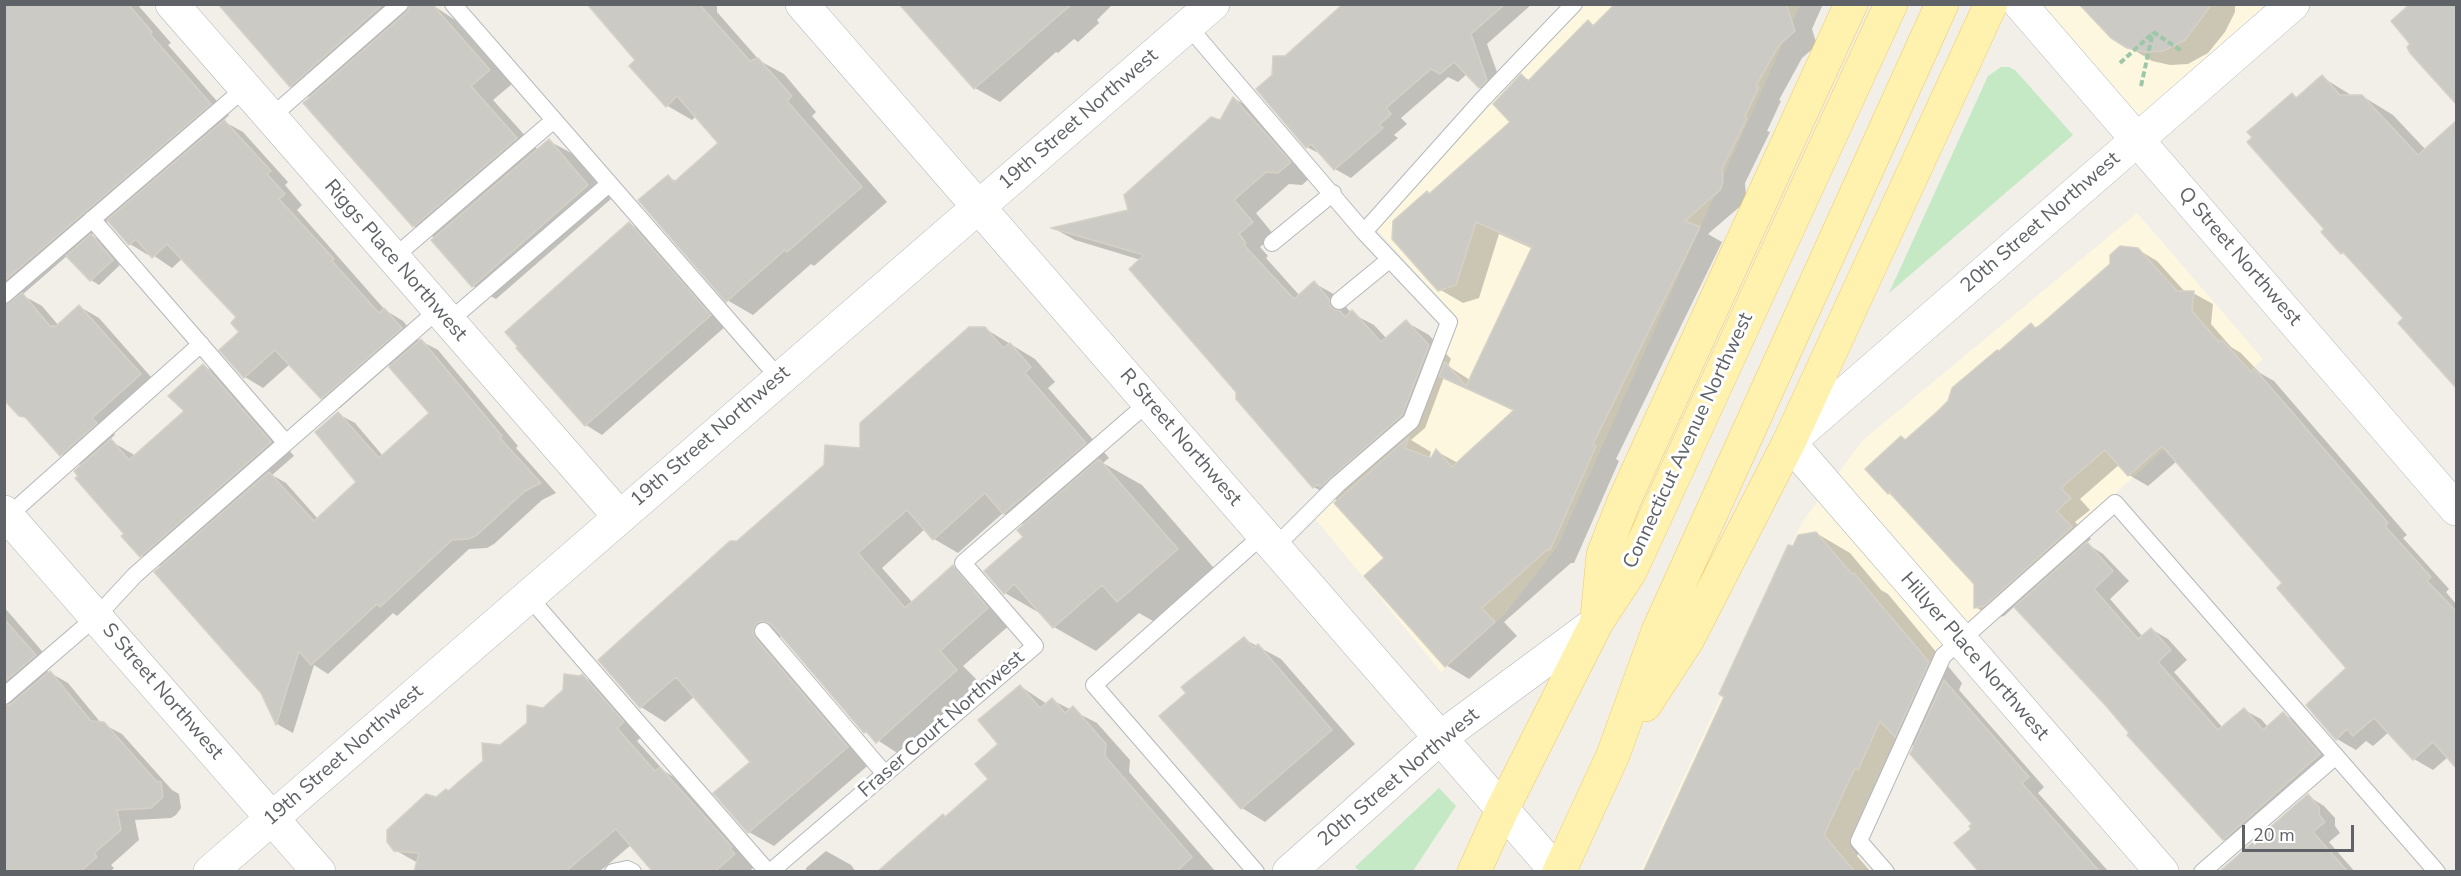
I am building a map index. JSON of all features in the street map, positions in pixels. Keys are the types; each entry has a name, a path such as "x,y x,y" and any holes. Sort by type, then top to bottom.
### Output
{"main road":[{"path":"1597,622 1603,555 1624,501 1851,4"},
{"name":"Connecticut Avenue Northwest","path":"1474,872 1502,810 1597,622 1630,572 1891,4"},
{"path":"1558,872 1612,754 1658,631 1942,4"},
{"path":"1612,754 1688,639 1789,442 1991,4"}],"street":[{"name":"Riggs Place Northwest","path":"172,4 619,516"},
{"name":"R Street Northwest","path":"802,4 1558,872"},
{"name":"19th Street Northwest","path":"210,872 1213,4"},
{"name":"Q Street Northwest","path":"2020,4 2457,509"},
{"name":"20th Street Northwest","path":"1789,442 2293,4"},
{"name":"Hillyer Place Northwest","path":"1789,442 2162,872"},
{"name":"S Street Northwest","path":"6,514 318,872"},
{"name":"20th Street Northwest","path":"1289,872 1440,738 1597,622"}],"lane":[{"path":"271,117 400,4"},
{"path":"453,4 779,378"},
{"path":"1364,232 1481,101 1574,4"},
{"path":"1188,26 1364,232 1449,322 1411,421 1094,685 1256,872"},
{"path":"4,295 245,88"},
{"path":"393,258 554,120"},
{"path":"4,696 96,617 135,575 286,443 609,184"},
{"path":"1272,243 1333,194"},
{"path":"92,219 286,443"},
{"path":"1339,301 1389,260"},
{"path":"6,514 201,344"},
{"name":"Fraser Court Northwest","path":"769,872 1035,646 963,563 1149,402"},
{"path":"1886,872 1859,841 1943,656 2115,503 2437,872"},
{"path":"528,596 769,872"},
{"path":"763,631 885,774"},
{"path":"2202,872 2336,756"},
{"path":"613,872 627,869 633,872"}],"path":[{"path":"2153,32 2182,51"},
{"path":"2120,63 2153,32"},
{"path":"2141,86 2153,32"}],"shaded area":[{"path":"1585,5 1800,5 1557,547 1505,614 1441,672 1304,505 1405,417 1451,311 1367,219"},
{"path":"2020,5 2293,5 2137,140"},
{"path":"2137,213 2263,359 1927,665 1849,845 1870,871 1640,872 1801,524 1862,441"}],"green space":[{"path":"2001,67 2015,70 2073,135 1889,293 1988,76"},
{"path":"1439,788 1456,806 1413,871 1360,871 1355,867"}],"building":[{"path":"4,4 128,4 152,32 150,34 211,104 4,281"},
{"path":"218,4 383,4 290,87"},
{"path":"410,4 432,4 490,70 471,86 517,138 413,227 303,103 407,12"},
{"path":"587,4 699,4 750,61 758,58 792,96 787,101 862,187 726,302 638,200 668,175 674,182 718,143 677,96 666,107 629,66 635,60"},
{"path":"899,4 1072,4 974,89"},
{"path":"1343,4 1505,4 1471,34 1487,80 1479,88 1454,62 1440,74 1431,69 1386,108 1391,114 1379,125 1383,128 1334,170 1311,144 1306,148 1256,89 1272,75 1273,56 1285,56"},
{"path":"1615,4 1786,4 1795,31 1779,45 1756,86 1759,87 1745,116 1747,118 1722,169 1723,182 1720,190 1685,221 1700,227 1593,444 1596,446 1550,550 1547,550 1482,608 1495,622 1445,667 1364,576 1384,558 1334,503 1409,437 1405,448 1431,458 1436,449 1452,467 1514,410 1439,376 1445,362 1466,386 1532,247 1476,222 1456,285 1438,291 1392,239 1393,221 1427,191 1429,194 1510,122 1493,104 1521,74 1528,81 1588,20 1593,26"},
{"path":"2079,4 2212,4 2185,40 2163,51 2145,52 2127,48 2111,38"},
{"path":"2410,4 2457,4 2457,105 2410,53 2407,47 2410,44 2391,21"},
{"path":"2322,75 2340,95 2362,95 2418,155 2457,120 2457,389 2398,323 2403,318 2343,252 2341,254 2321,232 2324,229 2247,142 2252,137 2247,132 2292,93 2296,98"},
{"path":"1233,97 1291,162 1278,173 1266,172 1234,200 1253,222 1239,234 1246,243 1244,245 1294,299 1314,281 1329,299 1331,308 1340,311 1345,317 1352,310 1381,342 1406,320 1429,345 1402,415 1320,487 1317,484 1313,488 1236,399 1236,392 1129,269 1144,255 1051,228 1128,210 1124,195 1211,117 1220,120"},
{"path":"224,120 271,171 267,174 285,194 279,199 334,259 332,261 379,313 384,308 402,328 321,399 275,350 244,378 219,350 239,332 231,323 236,317 167,244 152,258 136,239 129,245 107,220"},
{"path":"549,139 588,185 472,287 431,240"},
{"path":"629,222 711,315 585,426 516,348 518,347 505,332"},
{"path":"91,234 113,260 90,281 66,256"},
{"path":"2120,246 2138,248 2177,291 2194,291 2192,311 2219,342 2222,340 2251,372 2254,368 2388,523 2385,526 2431,577 2427,581 2457,612 2457,769 2433,742 2413,760 2374,718 2353,736 2347,729 2336,740 2306,705 2346,668 2277,588 2282,583 2162,446 2128,476 2105,450 2061,488 2071,498 2057,511 2072,527 1984,606 1974,608 1974,584 1865,469 1901,436 1905,440 1937,412 1948,401 1952,388 1997,350 1999,351 2031,323 2035,328 2039,326 2110,264 2110,255"},
{"path":"22,293 51,327 53,325 55,327 79,305 141,374 92,418 97,423 60,456 25,417 19,416 4,400 4,305"},
{"path":"969,327 985,327 1003,348 1010,343 1031,367 1025,373 1086,443 1003,514 985,493 933,540 907,510 858,553 905,608 953,565 988,608 940,651 957,670 876,743 866,731 864,733 771,624 762,621 756,623 753,632 755,638 848,747 748,833 713,793 750,762 676,677 640,708 598,660 730,541 737,541 824,465 825,445 860,448 860,423"},
{"path":"421,339 502,436 500,438 541,483 525,491 477,535 469,539 452,540 380,607 377,604 311,665 299,651 276,725 261,693 154,572 269,472 314,521 356,482 315,432 338,412 379,458 429,413 389,367"},
{"path":"203,364 271,442 140,557 121,536 124,534 75,478 78,476 74,471 111,439 129,460 184,411 168,396"},
{"path":"1099,459 1178,549 1117,602 1102,585 1053,628 1014,584 1004,594 984,571 1023,537 1017,530"},
{"path":"1816,532 1929,662 1895,737 1880,721 1858,770 1855,768 1824,835 1855,872 1643,872 1724,697 1719,694 1788,545 1793,546 1798,535"},
{"path":"2087,542 2113,571 2094,589 2138,639 2151,628 2171,650 2158,662 2218,730 2244,708 2263,730 2283,712 2320,754 2223,840 2127,735 2129,733 2107,707 2014,607"},
{"path":"4,619 36,655 4,682"},
{"path":"1244,637 1254,648 1258,644 1332,730 1241,809 1159,716 1186,693 1181,687"},
{"path":"50,671 91,721 104,722 156,781 161,782 163,797 151,808 117,810 121,830 94,853 97,857 80,872 4,872 4,706 11,704"},
{"path":"564,674 580,676 582,674 624,722 617,728 655,771 660,767 732,847 730,849 735,854 714,872 653,872 616,829 565,872 414,872 419,853 394,851 387,842 387,830 426,794 436,797 446,789 448,791 483,761 482,743 500,745 527,723 527,705 543,708 563,690"},
{"path":"1944,680 2029,777 2022,783 2100,872 1979,872 1954,843 1971,829 1969,826 1972,824 1910,754"},
{"path":"1020,685 1040,708 1052,698 1065,713 1073,706 1106,744 1105,756 1192,857 1176,872 877,872 943,814 945,817 988,779 975,764 998,744 978,720"},
{"path":"2308,794 2319,807 2319,815 2325,822 2313,832 2348,872 2219,872"}]}
